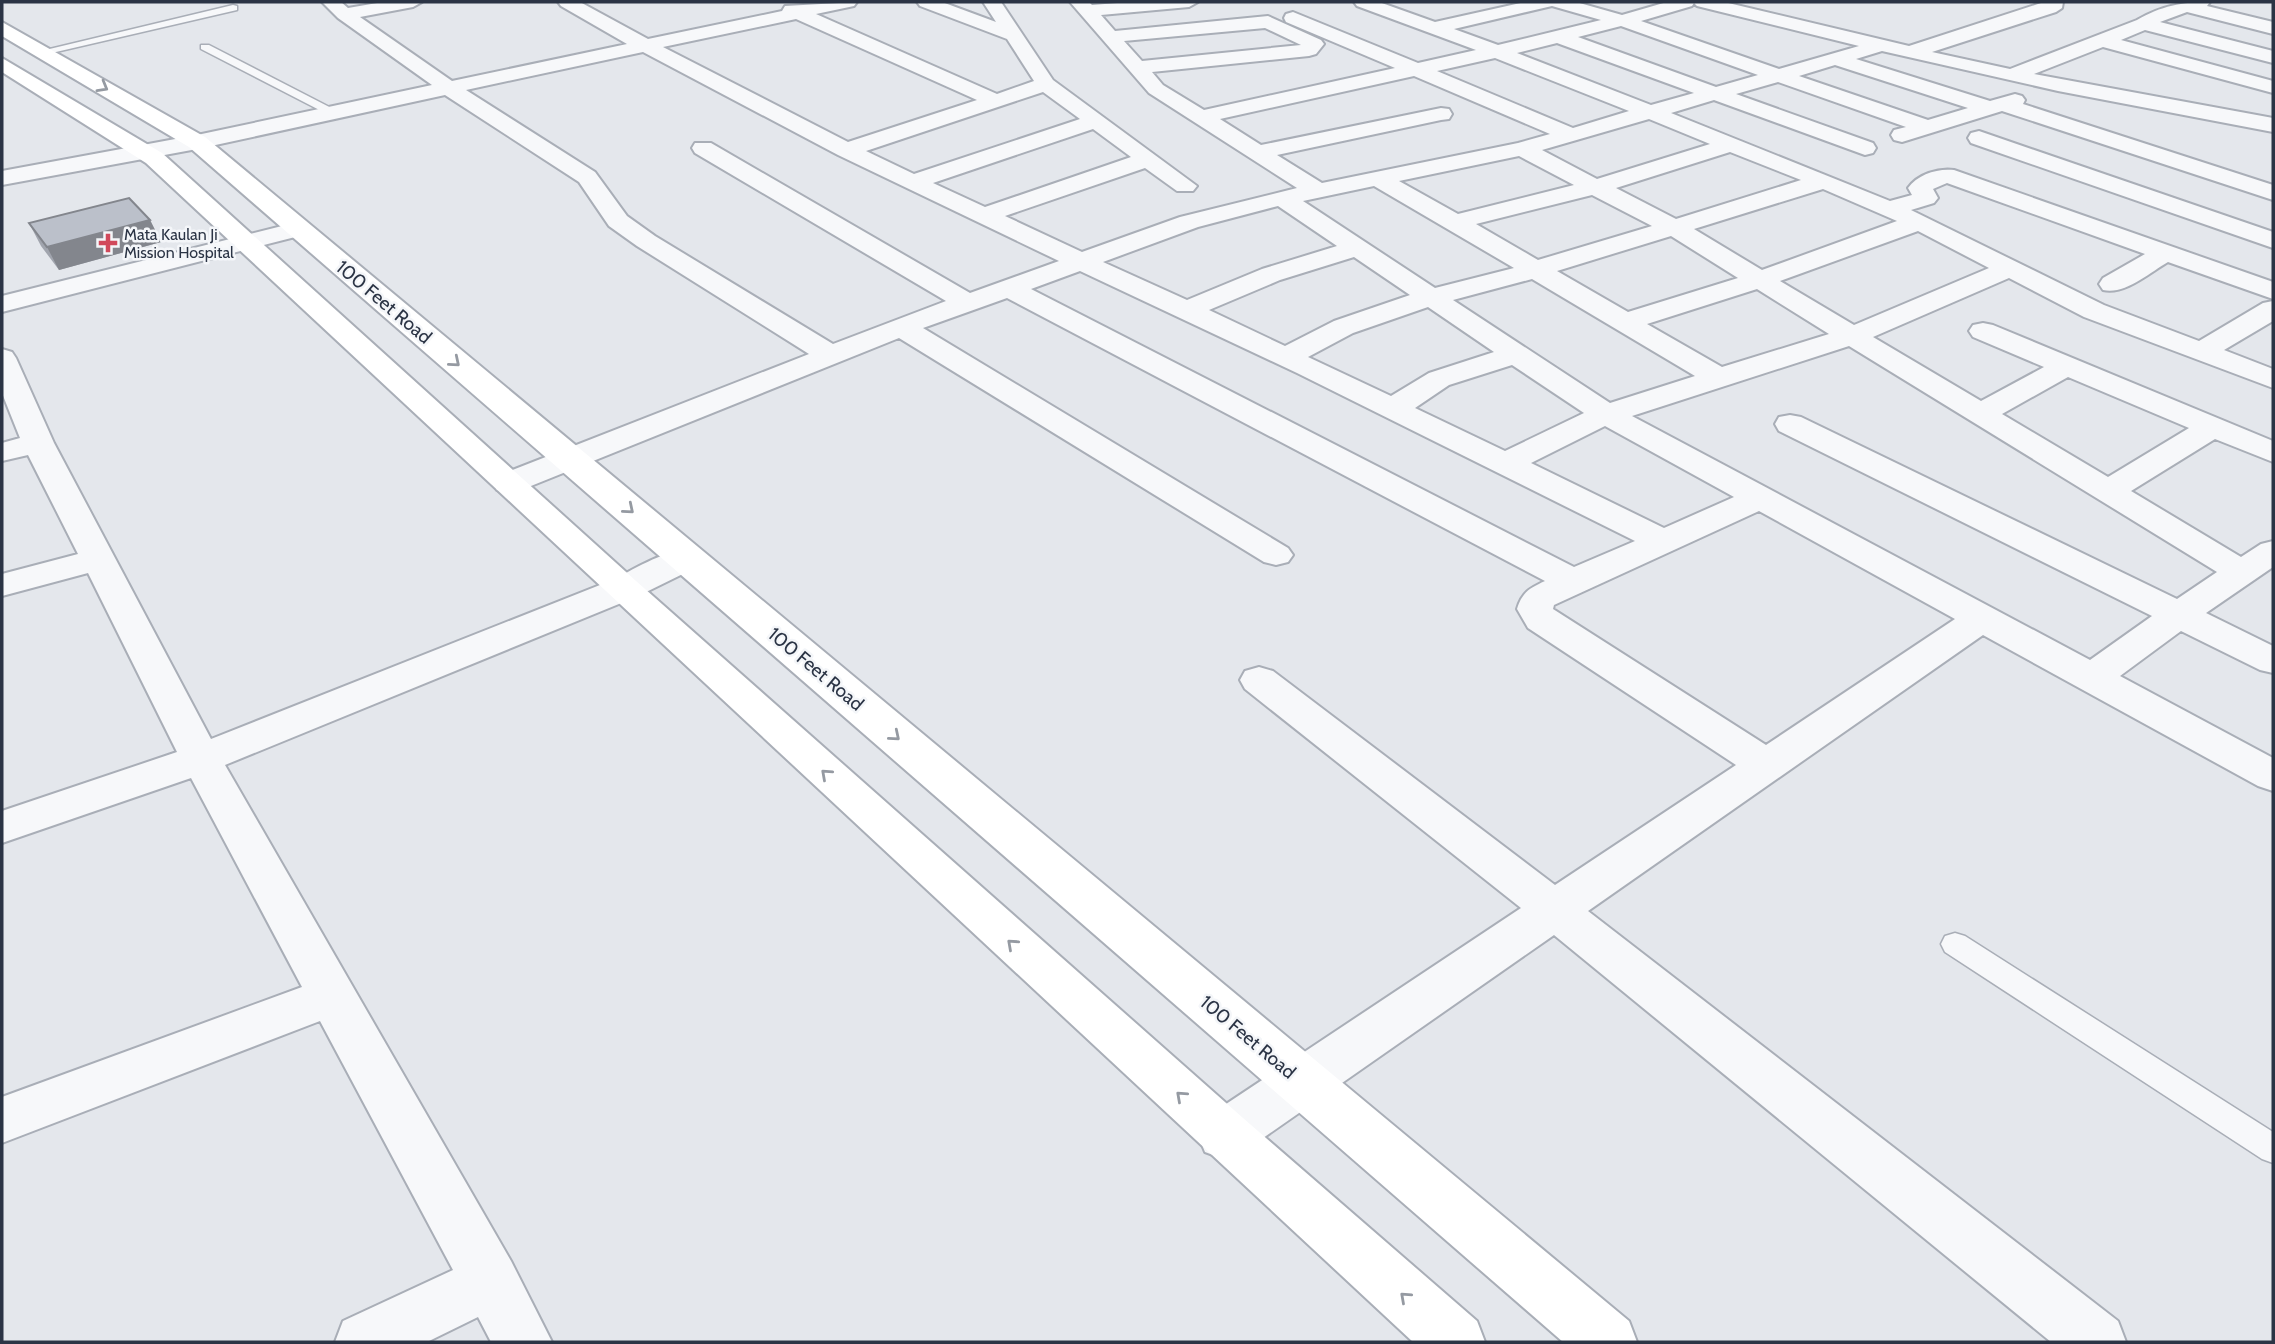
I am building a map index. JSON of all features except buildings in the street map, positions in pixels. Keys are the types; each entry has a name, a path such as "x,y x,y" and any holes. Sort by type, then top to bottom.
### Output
{"main road":[{"name":"100 Feet Road","path":"2,28 201,146 1608,1342"},
{"path":"2,64 149,154 1224,1135 1457,1342"}],"street":[{"path":"338,8 413,2"},
{"path":"567,2 644,46 846,150 1076,262 1187,311 1506,463 1663,541"},
{"path":"772,2 996,101"},
{"path":"2,178 201,146 335,113 848,2"},
{"path":"926,2 1013,35"},
{"path":"992,2 1046,84 1185,186"},
{"path":"1083,6 1189,2"},
{"path":"1255,2 1569,134"},
{"path":"1434,28 1548,2"},
{"path":"1557,2 1624,21 1927,127"},
{"path":"1202,117 1498,52 1624,21 1686,2"},
{"path":"1703,2 2060,87 2273,125"},
{"path":"1911,52 2050,8 2056,4 2053,2"},
{"path":"2013,75 2101,40 2142,15 2162,13 2194,4 2273,27"},
{"path":"1083,6 1156,89 1319,191"},
{"path":"1300,21 1361,6 1434,28 1731,144 1823,168 1888,209 1919,222 2094,311 2273,379"},
{"path":"1136,68 1308,50 1314,44 1233,7"},
{"path":"338,8 450,89 578,171 599,192 618,221 646,241 831,355"},
{"path":"1987,10 2010,19"},
{"path":"2142,15 2273,57"},
{"path":"1109,37 1268,22"},
{"path":"1559,37 1865,148"},
{"path":"2101,40 2210,63 2273,88"},
{"path":"509,482 901,327 1189,222 1282,198 1522,149 1880,46"},
{"path":"1276,53 1344,86"},
{"path":"1220,59 1283,98"},
{"path":"1837,59 1996,106 2135,140 2260,166"},
{"path":"2126,100 2210,63"},
{"path":"846,150 1046,84"},
{"path":"1285,358 1315,339 1349,323 1673,227 1823,168 1865,148 2060,87"},
{"path":"2135,140 2187,111"},
{"path":"1258,152 1441,114"},
{"path":"912,182 1096,121"},
{"path":"1979,138 2273,240"},
{"path":"2135,140 2204,172 2273,193"},
{"path":"1455,222 1598,186 1731,144"},
{"path":"703,148 968,303"},
{"path":"1522,149 1673,227 2108,491 2265,558"},
{"path":"2,188 149,154"},
{"path":"982,216 1148,159"},
{"path":"2149,199 2204,172"},
{"path":"1888,209 1922,200 1926,195 1920,188 1922,185 1944,176 1954,177 2273,291"},
{"path":"1378,179 1719,378"},
{"path":"1282,198 1435,297 1606,414 2273,776"},
{"path":"1622,323 1758,280 1919,222"},
{"path":"2,304 298,229"},
{"path":"1187,311 1232,288 1268,274 1359,248"},
{"path":"2112,284 2166,253"},
{"path":"1506,463 1606,414 1853,335 2009,269"},
{"path":"1009,288 1573,581"},
{"path":"2201,352 2273,309"},
{"path":"901,327 1276,555"},
{"path":"1983,331 2273,452"},
{"path":"1392,409 1439,379 1516,354"},
{"path":"2,358 20,448 98,560 201,759 523,1342"},
{"path":"1981,413 2067,366"},
{"path":"1790,424 2273,661"},
{"path":"2108,491 2212,427"},
{"path":"1760,498 1573,581 1538,599 1535,609 1541,620 1767,765"},
{"path":"2093,677 2180,614 2265,558"},
{"path":"2,827 201,759 623,589 687,559"},
{"path":"2,585 98,560"},
{"path":"1224,1135 1303,1084 1981,619"},
{"path":"1259,680 1555,910 2097,1342"},
{"path":"2,1120 332,996"},
{"path":"364,1342 491,1282"}],"lane":[{"path":"43,52 233,8"},
{"path":"205,47 335,113"},
{"path":"1955,944 2273,1149"}],"place":[{"name":"Mata Kaulan Ji Mission Hospital","path":"108,243"}]}
